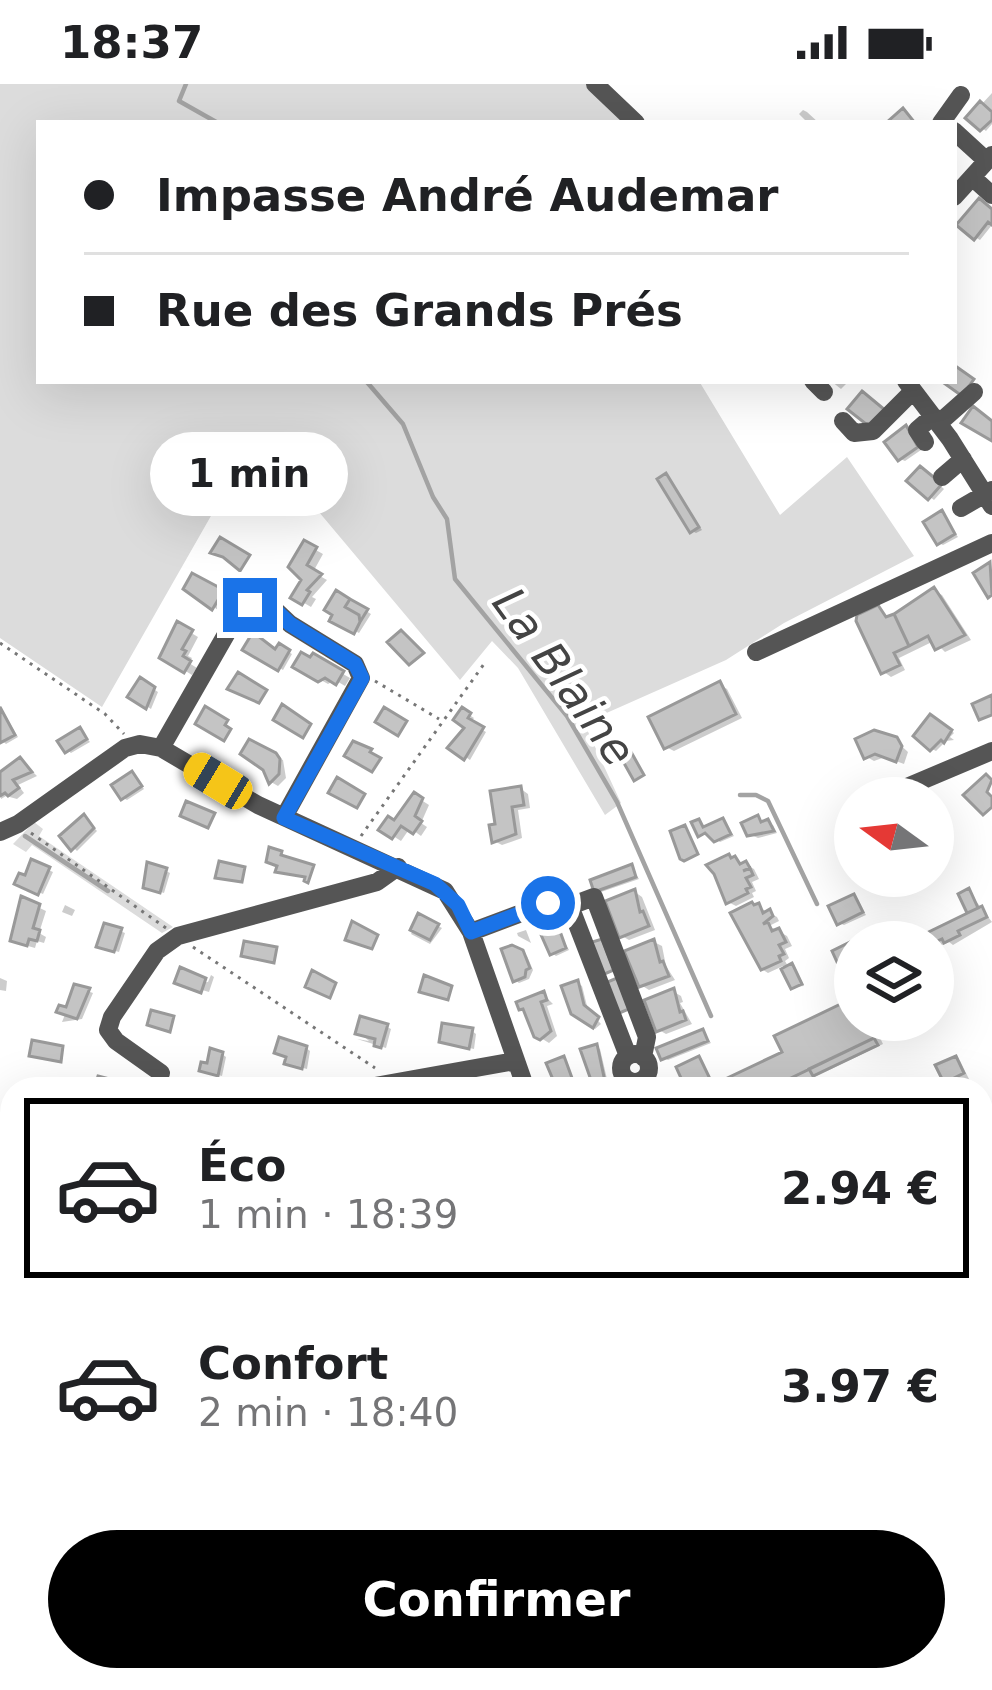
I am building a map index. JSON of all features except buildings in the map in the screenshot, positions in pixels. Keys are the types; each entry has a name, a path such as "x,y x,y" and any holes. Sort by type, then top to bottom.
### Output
{"street":[{"path":"595,84 633,120"},
{"path":"946,120 962,95"},
{"path":"957,133 989,158 962,190"},
{"path":"962,190 992,195"},
{"path":"843,421 854,433 873,431 909,386 962,445 990,497 961,508"},
{"path":"925,442 917,430 974,392"},
{"path":"942,477 962,445"},
{"path":"763,650 978,553"},
{"path":"161,748 236,616 250,605 272,607 290,624 355,664 362,678 284,818"},
{"path":"843,611 853,633"},
{"path":"9,828 104,760 140,744 161,748 284,818 446,891 471,932 521,1077"},
{"path":"930,777 992,751"},
{"path":"161,1073 116,1042 108,1030 157,951 178,936 377,882 398,867"},
{"path":"471,932 548,903 560,901 570,906 594,897 647,1037 636,1056"},
{"path":"428,1077 515,1061"}],"path":[{"path":"0,643 105,714 140,744"},
{"path":"353,847 484,664"},
{"path":"362,678 441,720"},
{"path":"9,828 387,1077"}],"shaded area":[{"path":"0,84 591,84 627,120 36,120 36,384 701,384 780,515 847,457 914,556 784,623 726,660 584,723 621,803 605,815 518,668 492,641 460,680 256,437 102,707 0,638"},
{"path":"34,822 43,829 39,836 173,927 162,933 32,845 26,852 13,844"}],"waterway":[{"name":"La Blaine","path":"186,84 179,101 213,120"},
{"name":"La Blaine","path":"369,384 403,424 447,519 455,579 567,716 617,802 711,1016"},
{"name":"La Blaine","path":"740,795 768,801 817,904"},
{"path":"25,836 108,891"}],"route":[{"path":"250,605 272,607 290,624 355,664 362,678 284,818 435,884 458,905 471,932 548,903"}]}
